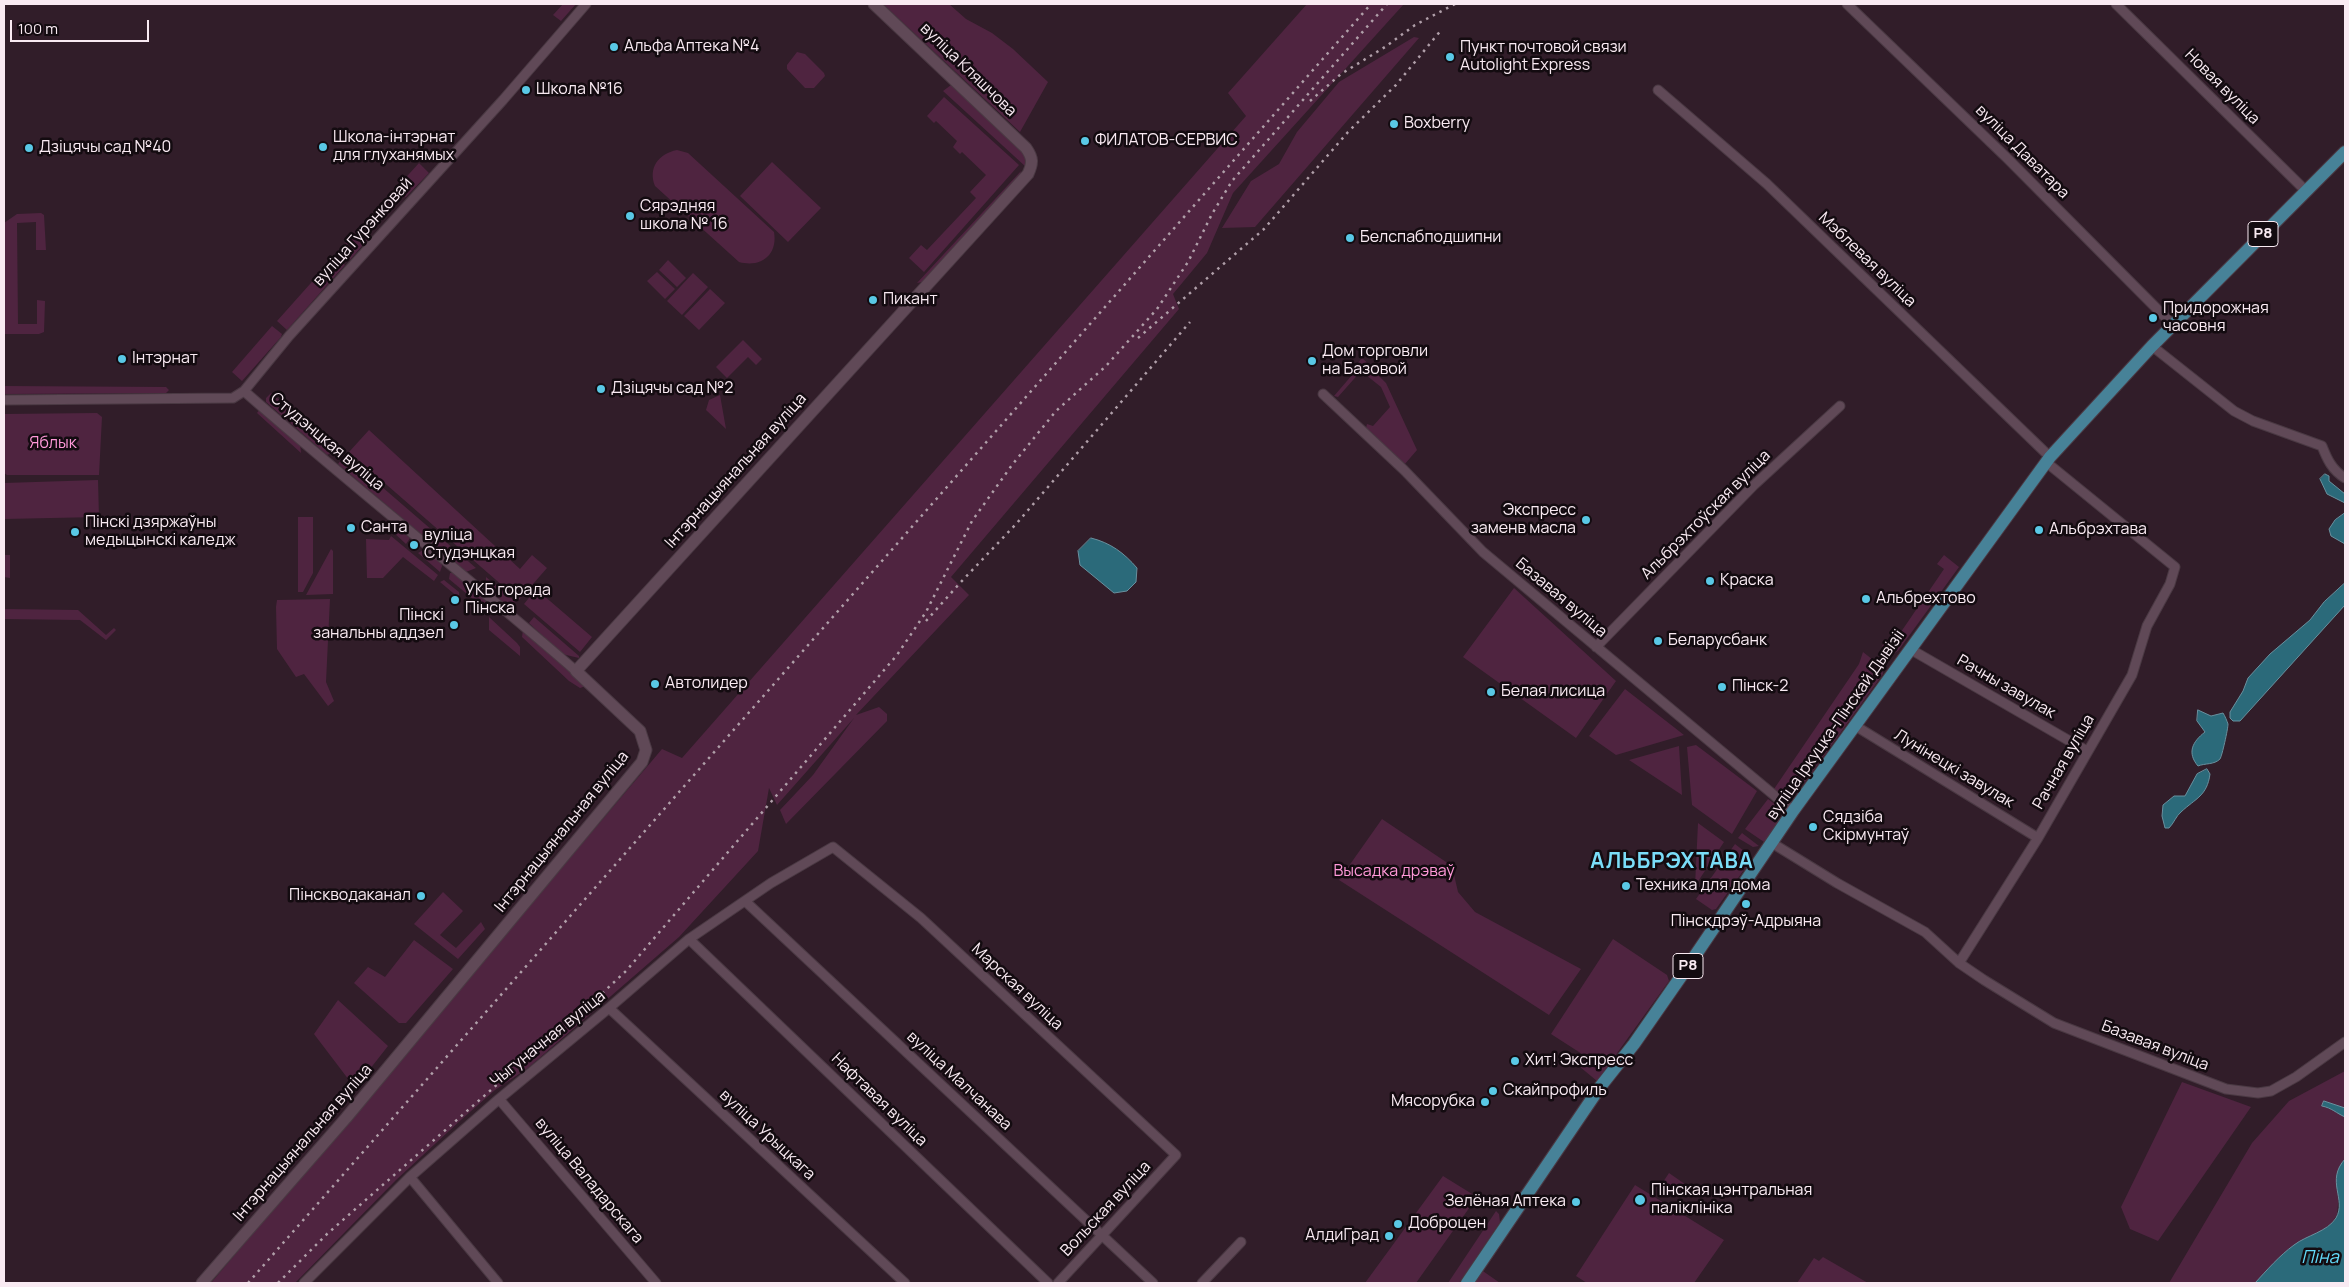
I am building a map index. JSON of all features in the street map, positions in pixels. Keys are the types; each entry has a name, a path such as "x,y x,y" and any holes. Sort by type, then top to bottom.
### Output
{"main road":[{"name":"Р8","path":"2152,346 2345,152"},
{"name":"вуліца Іркуцка-Пінскай Дывізіі","path":"1467,1283 1600,1086 1634,1044 1854,725 2048,460 2152,346"}],"street":[{"name":"вуліца Гурэнковай","path":"244,391 289,336 498,106 586,4"},
{"name":"вуліца Кляшчова","path":"874,4 1026,148 1033,164"},
{"name":"вуліца Даватара","path":"1847,4 2177,321"},
{"name":"Новая вуліца","path":"2116,4 2306,191"},
{"name":"Мэблевая вуліца","path":"1658,90 1767,184 2048,460 2175,567"},
{"name":"Інтэрнацыянальная вуліца","path":"202,1283 346,1118 642,762 646,750 640,731 576,671 1014,191 1028,174 1033,164"},
{"path":"2152,346 2234,411 2253,421 2322,446 2329,463 2345,478"},
{"path":"4,400 233,398 244,391"},
{"name":"Студэнцкая вуліца","path":"244,391 576,671"},
{"name":"Базавая вуліца","path":"1322,394 1404,470 1483,552 1794,811"},
{"name":"Альбрэхтоўская вуліца","path":"1596,647 1753,486 1840,406"},
{"name":"Рачная вуліца","path":"1960,963 2038,838 2132,675 2147,626 2170,584 2175,567"},
{"name":"Рачны завулак","path":"1910,649 2087,751"},
{"name":"Лунінецкі завулак","path":"1854,725 2038,838"},
{"name":"вуліца Іркуцка-Пінскай Дывізіі","path":"1772,843 1837,883 1925,932 1960,963"},
{"name":"Чыгуначная вуліца","path":"304,1283 410,1177 499,1099 689,939 745,901 833,847"},
{"name":"Марская вуліца","path":"833,847 921,918 1176,1156"},
{"name":"вуліца Малчанава","path":"745,901 1153,1283"},
{"name":"Нафтавая вуліца","path":"689,939 1048,1283"},
{"name":"Базавая вуліца","path":"1960,963 2054,1023 2226,1089 2258,1093 2271,1091 2296,1077 2345,1042"},
{"name":"вуліца Урыцкага","path":"609,1008 905,1283"},
{"name":"вуліца Валадарскага","path":"499,1099 656,1283"},
{"name":"Вольская вуліца","path":"1058,1283 1176,1156"},
{"path":"410,1177 498,1283"},
{"path":"1202,1283 1241,1242"}],"green space":[{"path":"563,4 576,4 561,21 553,15"},
{"path":"883,4 949,4 966,19 992,33 1013,49 1048,82 1020,132"},
{"path":"1307,4 1404,4 1233,193 1207,253 1173,294 1179,309 951,577 969,595 856,715 879,707 887,714 887,721 786,824 780,810 813,775 854,718 777,805 769,788 758,851 679,937 528,1068 495,1090 462,1119 396,1180 295,1283 211,1283 662,749 682,758 1246,116 1228,93"},
{"path":"1414,37 1419,38 1255,227 1222,228 1251,181 1279,164 1297,132 1339,82"},
{"path":"797,52 805,54 824,73 825,76 814,88 805,88 787,69 787,65"},
{"path":"951,85 955,86 1027,156 1026,167 943,91"},
{"path":"944,97 1019,165 924,272 909,258 921,245 927,250 976,198 970,192 986,175 962,152 960,154 953,147 957,141 936,121 934,123 927,116"},
{"path":"677,150 688,153 774,232 775,240 773,247 766,258 754,263 739,262 655,186 653,173 656,163 660,158"},
{"path":"772,162 821,208 788,242 740,196"},
{"path":"419,163 429,173 406,197 398,198 367,231 368,239 350,260 339,251"},
{"path":"1021,171 1019,177 922,282 917,283"},
{"path":"41,213 44,215 46,250 36,250 36,222 17,223 18,324 37,324 37,300 45,301 44,332 39,334 4,334 4,223 17,214"},
{"path":"335,256 345,265 287,330 277,321"},
{"path":"668,260 686,278 677,287 659,270"},
{"path":"657,272 675,289 665,299 647,281"},
{"path":"693,273 708,287 682,315 667,301"},
{"path":"710,289 725,303 699,330 684,316"},
{"path":"272,326 282,334 281,337 242,381 232,372"},
{"path":"743,340 762,359 756,365 748,357 727,378 716,367"},
{"path":"1362,358 1380,374 1379,376 1386,383 1417,450 1404,465 1366,428 1367,424 1373,426 1390,407 1381,387 1361,371 1338,397 1334,396 1359,367 1357,364"},
{"path":"4,386 166,387 169,390 166,393 4,394"},
{"path":"271,393 339,449 327,455 266,402 266,398"},
{"path":"720,395 726,429 706,410 709,400"},
{"path":"259,410 300,444 301,453 257,413"},
{"name":"Яблык","path":"97,413 102,417 99,475 7,475 4,473 4,414"},
{"path":"369,430 520,569 532,555 547,568 519,600 349,452"},
{"path":"345,455 476,568 466,572 338,464"},
{"path":"98,480 99,517 4,519 4,483"},
{"path":"298,517 313,517 313,573 303,592 298,592"},
{"path":"396,528 410,538 406,544 393,532"},
{"path":"391,536 438,575 434,581 403,557 383,578 367,578 366,539 389,540"},
{"path":"331,549 333,551 333,594 306,595"},
{"path":"425,549 441,561 440,572 418,553"},
{"path":"4,555 10,555 10,578 4,577"},
{"path":"1944,555 1959,567 1898,651 1888,656 1882,652 1882,646 1885,641 1892,645 1944,569 1937,564"},
{"path":"450,573 456,573 485,598 487,604 485,609 449,579"},
{"path":"486,577 516,602 505,604 486,587"},
{"path":"444,580 459,592 459,598 440,582"},
{"path":"1514,588 1616,681 1576,738 1463,657"},
{"path":"536,589 592,637 580,652 524,604"},
{"path":"330,599 326,682 334,701 328,706 304,674 296,677 277,649 276,607 277,600"},
{"path":"4,609 78,610 106,635 114,628 116,630 106,640 80,620 4,619"},
{"path":"489,617 517,643 520,647 520,656 489,630"},
{"path":"534,617 579,658 562,654 529,623"},
{"path":"523,630 586,686 580,688 569,681 522,637"},
{"path":"1863,652 1882,667 1883,674 1797,793 1792,798 1787,799 1774,789 1859,664"},
{"path":"1625,689 1684,735 1616,755 1589,736"},
{"path":"1696,745 1757,791 1732,834 1692,805 1687,747"},
{"path":"1679,746 1682,795 1629,760"},
{"path":"1768,799 1776,805 1780,820 1764,842 1745,829"},
{"name":"Высадка дрэваў","path":"1382,819 1452,866 1458,892 1475,912 1581,969 1549,1015 1339,880"},
{"path":"1698,823 1724,842 1695,886"},
{"path":"1742,833 1759,846 1753,847 1738,838"},
{"path":"1735,844 1749,855 1751,860 1716,909 1712,910 1696,899"},
{"path":"443,892 463,911 440,935 456,948 481,922 485,929 458,959 414,924"},
{"path":"1613,939 1667,975 1669,981 1597,1081 1574,1062 1582,1054 1551,1034"},
{"path":"414,940 453,969 406,1023 399,1023 354,983 368,967 385,977"},
{"path":"338,1000 388,1046 355,1088 314,1034"},
{"path":"2345,1071 2345,1159 2342,1162 2337,1215 2331,1224 2268,1269 2255,1283 2169,1283 2252,1143 2289,1101"},
{"path":"2182,1082 2251,1107 2158,1241 2130,1229 2121,1207"},
{"path":"1669,1173 1692,1189 1687,1197 1663,1182"},
{"path":"1443,1176 1477,1197 1416,1283 1365,1283"},
{"path":"1635,1185 1724,1240 1694,1283 1587,1283 1576,1276"},
{"path":"1496,1211 1499,1214 1500,1222 1459,1283 1448,1283"},
{"path":"1823,1257 1868,1283 1797,1283 1814,1258 1819,1261"},
{"path":"1480,1269 1500,1283 1470,1283"}],"water":[{"path":"2325,474 2329,476 2329,481 2345,494 2345,503 2327,494 2320,479"},
{"path":"2345,513 2345,544 2331,536 2329,529 2335,520"},
{"path":"1091,538 1117,549 1137,568 1136,582 1127,591 1114,593 1080,565 1078,551"},
{"path":"2345,583 2345,605 2240,721 2233,721 2230,718 2230,712 2243,691 2248,678 2270,654 2310,620 2324,602"},
{"path":"2198,710 2211,716 2223,713 2228,724 2220,759 2198,766 2193,757 2192,748 2205,732 2197,721"},
{"path":"2207,769 2210,774 2209,781 2203,792 2179,814 2169,828 2165,828 2162,816 2163,805 2174,796 2185,796 2197,774"},
{"path":"2324,1101 2345,1108 2345,1117 2322,1106"},
{"name":"Піна","path":"2345,1159 2345,1283 2255,1283 2289,1249 2327,1227 2336,1218 2339,1211 2337,1175 2339,1167"}],"railway":[{"path":"248,1283 1371,4"},
{"path":"278,1283 327,1234 500,1082 551,1041 626,971 897,655 926,612 972,521 1012,465 1056,411 1106,366 1157,309 1188,262 1212,214 1232,181 1387,4"},
{"path":"1310,101 1341,74 1385,47 1415,25 1455,4"},
{"path":"1138,338 1264,229 1348,132 1396,85 1442,29"},
{"path":"926,621 1017,523 1190,322"}],"place":[{"name":"Альфа Аптека №4","path":"614,47"},
{"name":"Пункт почтовой связи Autolight Express","path":"1450,57"},
{"name":"Школа №16","path":"526,90"},
{"name":"Boxberry","path":"1394,124"},
{"name":"ФИЛАТОВ-СЕРВИС","path":"1085,141"},
{"name":"Школа-інтэрнат для глуханямых","path":"323,147"},
{"name":"Дзіцячы сад №40","path":"29,148"},
{"name":"Сярэдняя школа № 16","path":"630,216"},
{"name":"Белспабподшипни","path":"1350,238"},
{"name":"Пикант","path":"873,300"},
{"name":"Придорожная часовня","path":"2153,318"},
{"name":"Інтэрнат","path":"122,359"},
{"name":"Дом торговли на Базовой","path":"1312,361"},
{"name":"Дзіцячы сад №2","path":"601,389"},
{"name":"Экспресс заменв масла","path":"1586,520"},
{"name":"Санта","path":"351,528"},
{"name":"Альбрэхтава","path":"2039,530"},
{"name":"Пінскі дзяржаўны медыцынскі каледж","path":"75,532"},
{"name":"вуліца Студэнцкая","path":"414,545"},
{"name":"Краска","path":"1710,581"},
{"name":"Альбрехтово","path":"1866,599"},
{"name":"УКБ горада Пінска","path":"455,600"},
{"name":"Пінскі занальны аддзел","path":"454,625"},
{"name":"Беларусбанк","path":"1658,641"},
{"name":"Автолидер","path":"655,684"},
{"name":"Пінск-2","path":"1722,687"},
{"name":"Белая лисица","path":"1491,692"},
{"name":"Сядзіба Скірмунтаў","path":"1813,827"},
{"name":"Техника для дома","path":"1626,886"},
{"name":"Пінскводаканал","path":"421,896"},
{"name":"Пінскдрэў-Адрыяна","path":"1746,904"},
{"name":"Хит! Экспресс","path":"1515,1061"},
{"name":"Скайпрофиль","path":"1493,1091"},
{"name":"Мясорубка","path":"1485,1102"},
{"name":"Пінская цэнтральная паліклініка","path":"1640,1200"},
{"name":"Зелёная Аптека","path":"1576,1202"},
{"name":"Доброцен","path":"1398,1224"},
{"name":"АлдиГрад","path":"1389,1236"}],"district":[{"name":"АЛЬБРЭХТАВА","path":"1672,862"}]}
